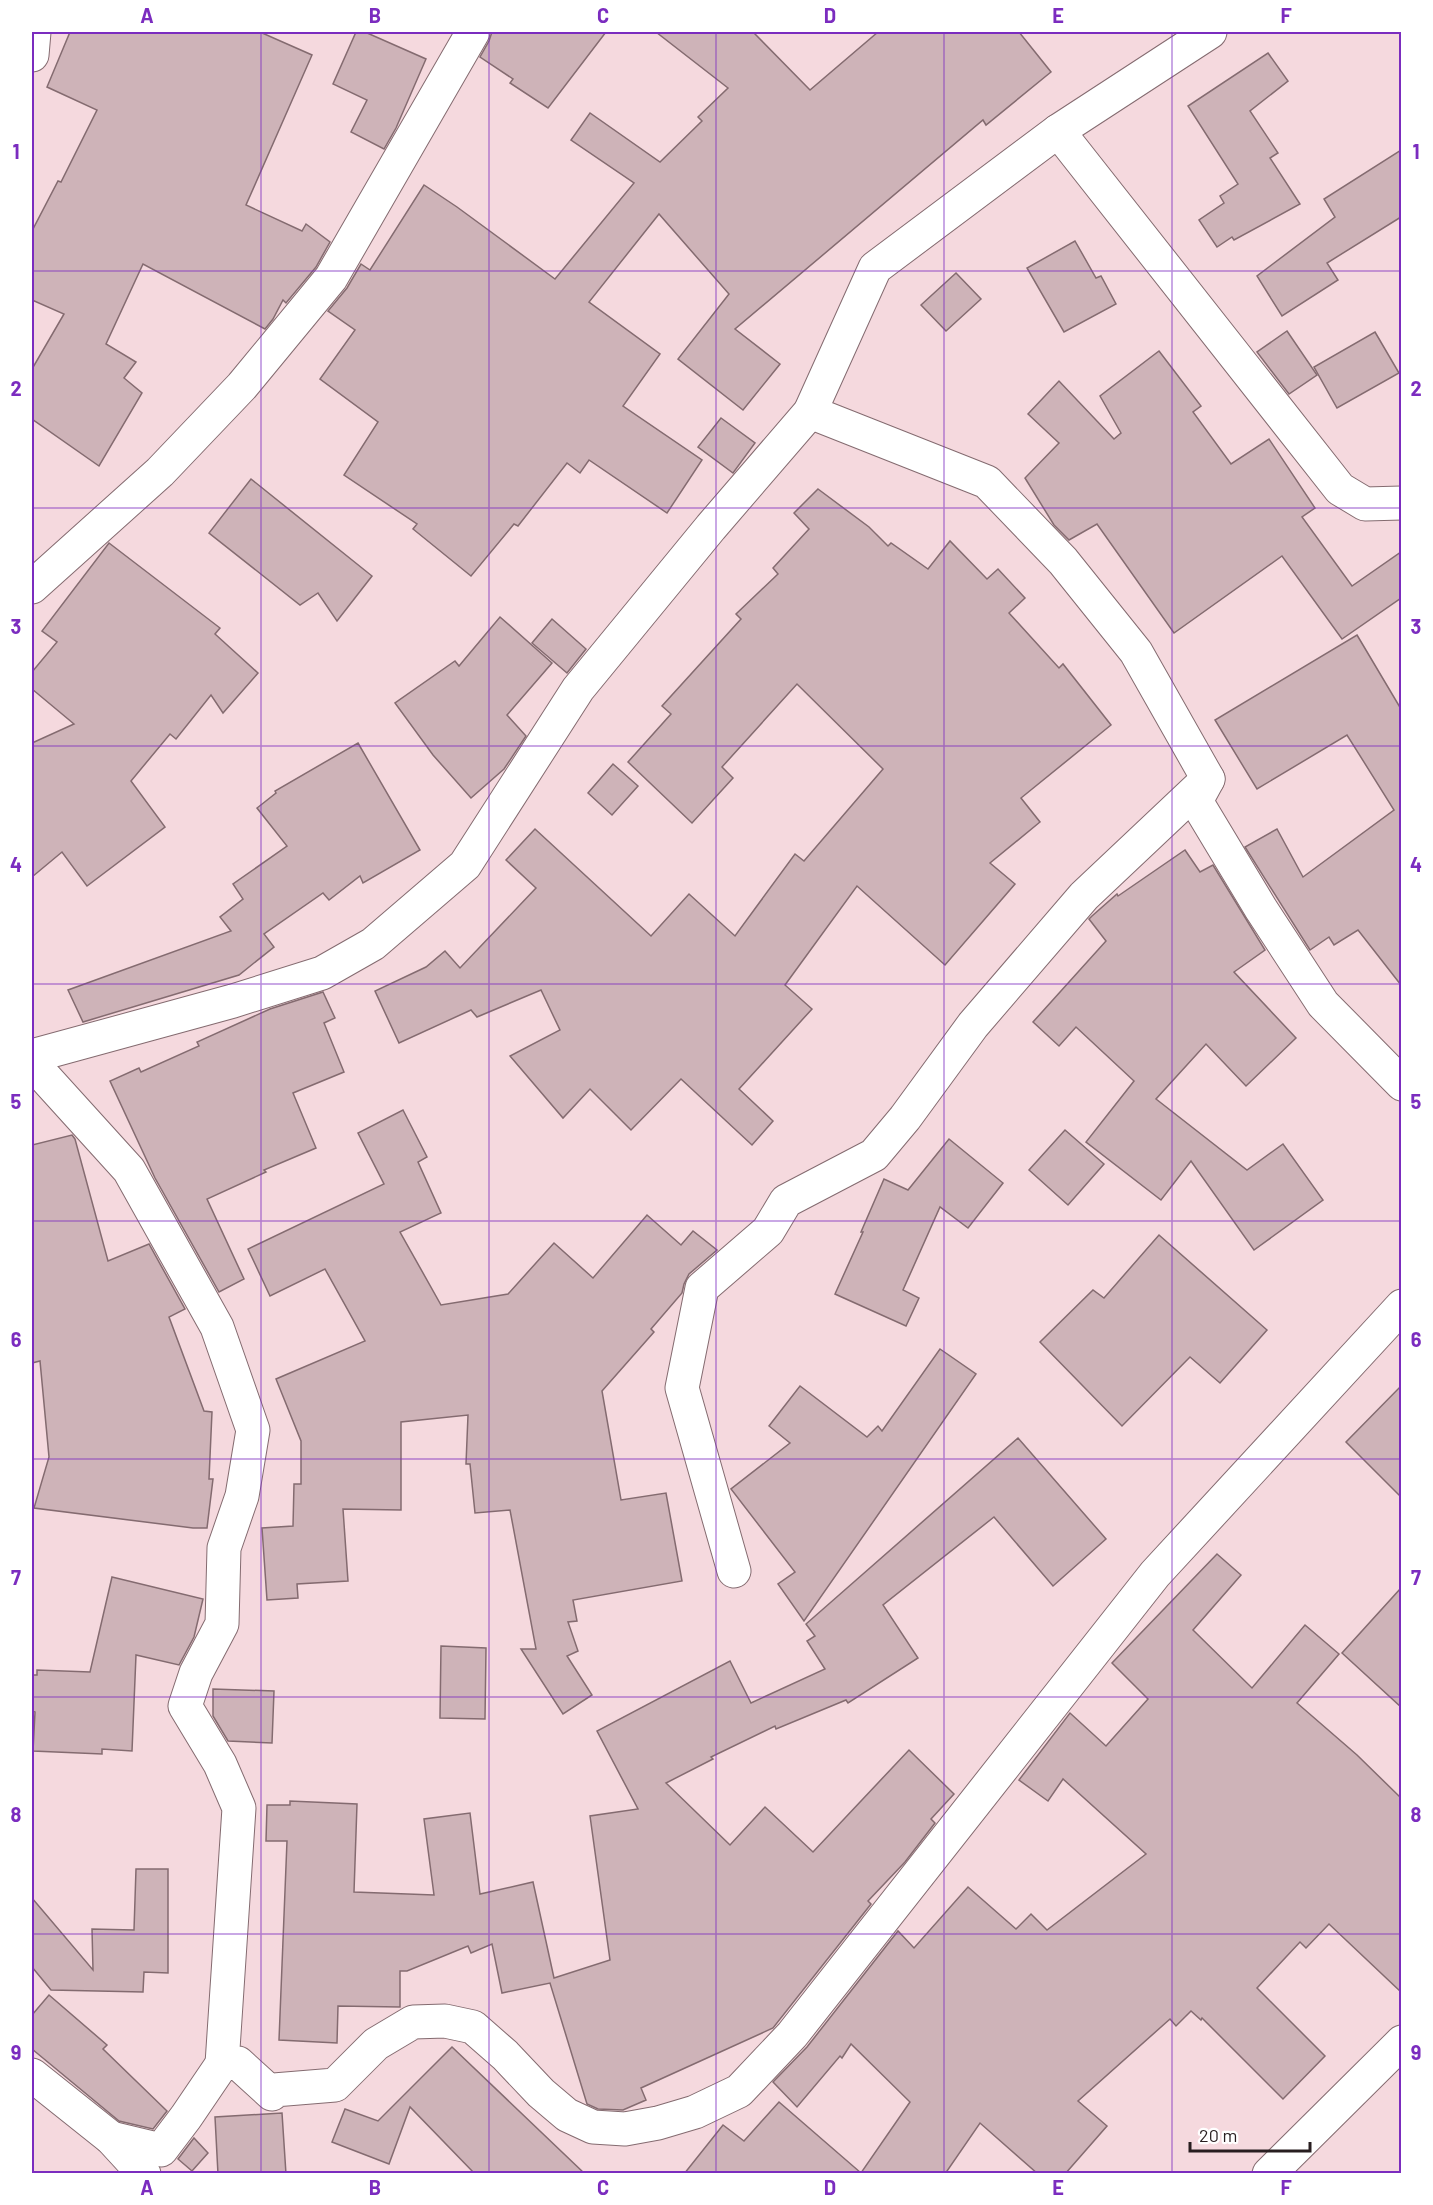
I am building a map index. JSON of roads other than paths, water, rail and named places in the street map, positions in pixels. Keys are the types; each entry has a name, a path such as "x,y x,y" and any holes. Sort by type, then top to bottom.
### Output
{"street":[{"path":"32,55 34,32"},
{"path":"32,587 160,472 242,386 330,278 473,32"},
{"path":"32,1056 233,1001 322,973 373,944 465,866 578,689 711,527 810,412 874,268 1058,131 1210,32"},
{"path":"1058,131 1340,489 1365,504 1401,503"},
{"path":"810,412 987,482 1063,561 1136,652 1208,779"},
{"path":"1208,779 1196,801 1261,909 1323,1004 1401,1084"},
{"path":"734,1571 682,1388 702,1288 768,1232 786,1201 874,1155 905,1118 973,1025 1084,896 1208,779"},
{"path":"32,1063 129,1170 218,1327 252,1430 242,1496 224,1548 222,1624 196,1673 185,1706 220,1764 239,1808 222,2064 161,2150 111,2138"},
{"path":"222,2064 238,2063 272,2094 274,2090 335,2085 376,2044 413,2022 445,2021 473,2027 567,2115 593,2127 624,2129 658,2123 695,2112 740,2091 792,2035 1155,1574 1401,1306"},
{"path":"1269,2174 1401,2042"},
{"path":"32,2075 111,2138 144,2174"}]}
